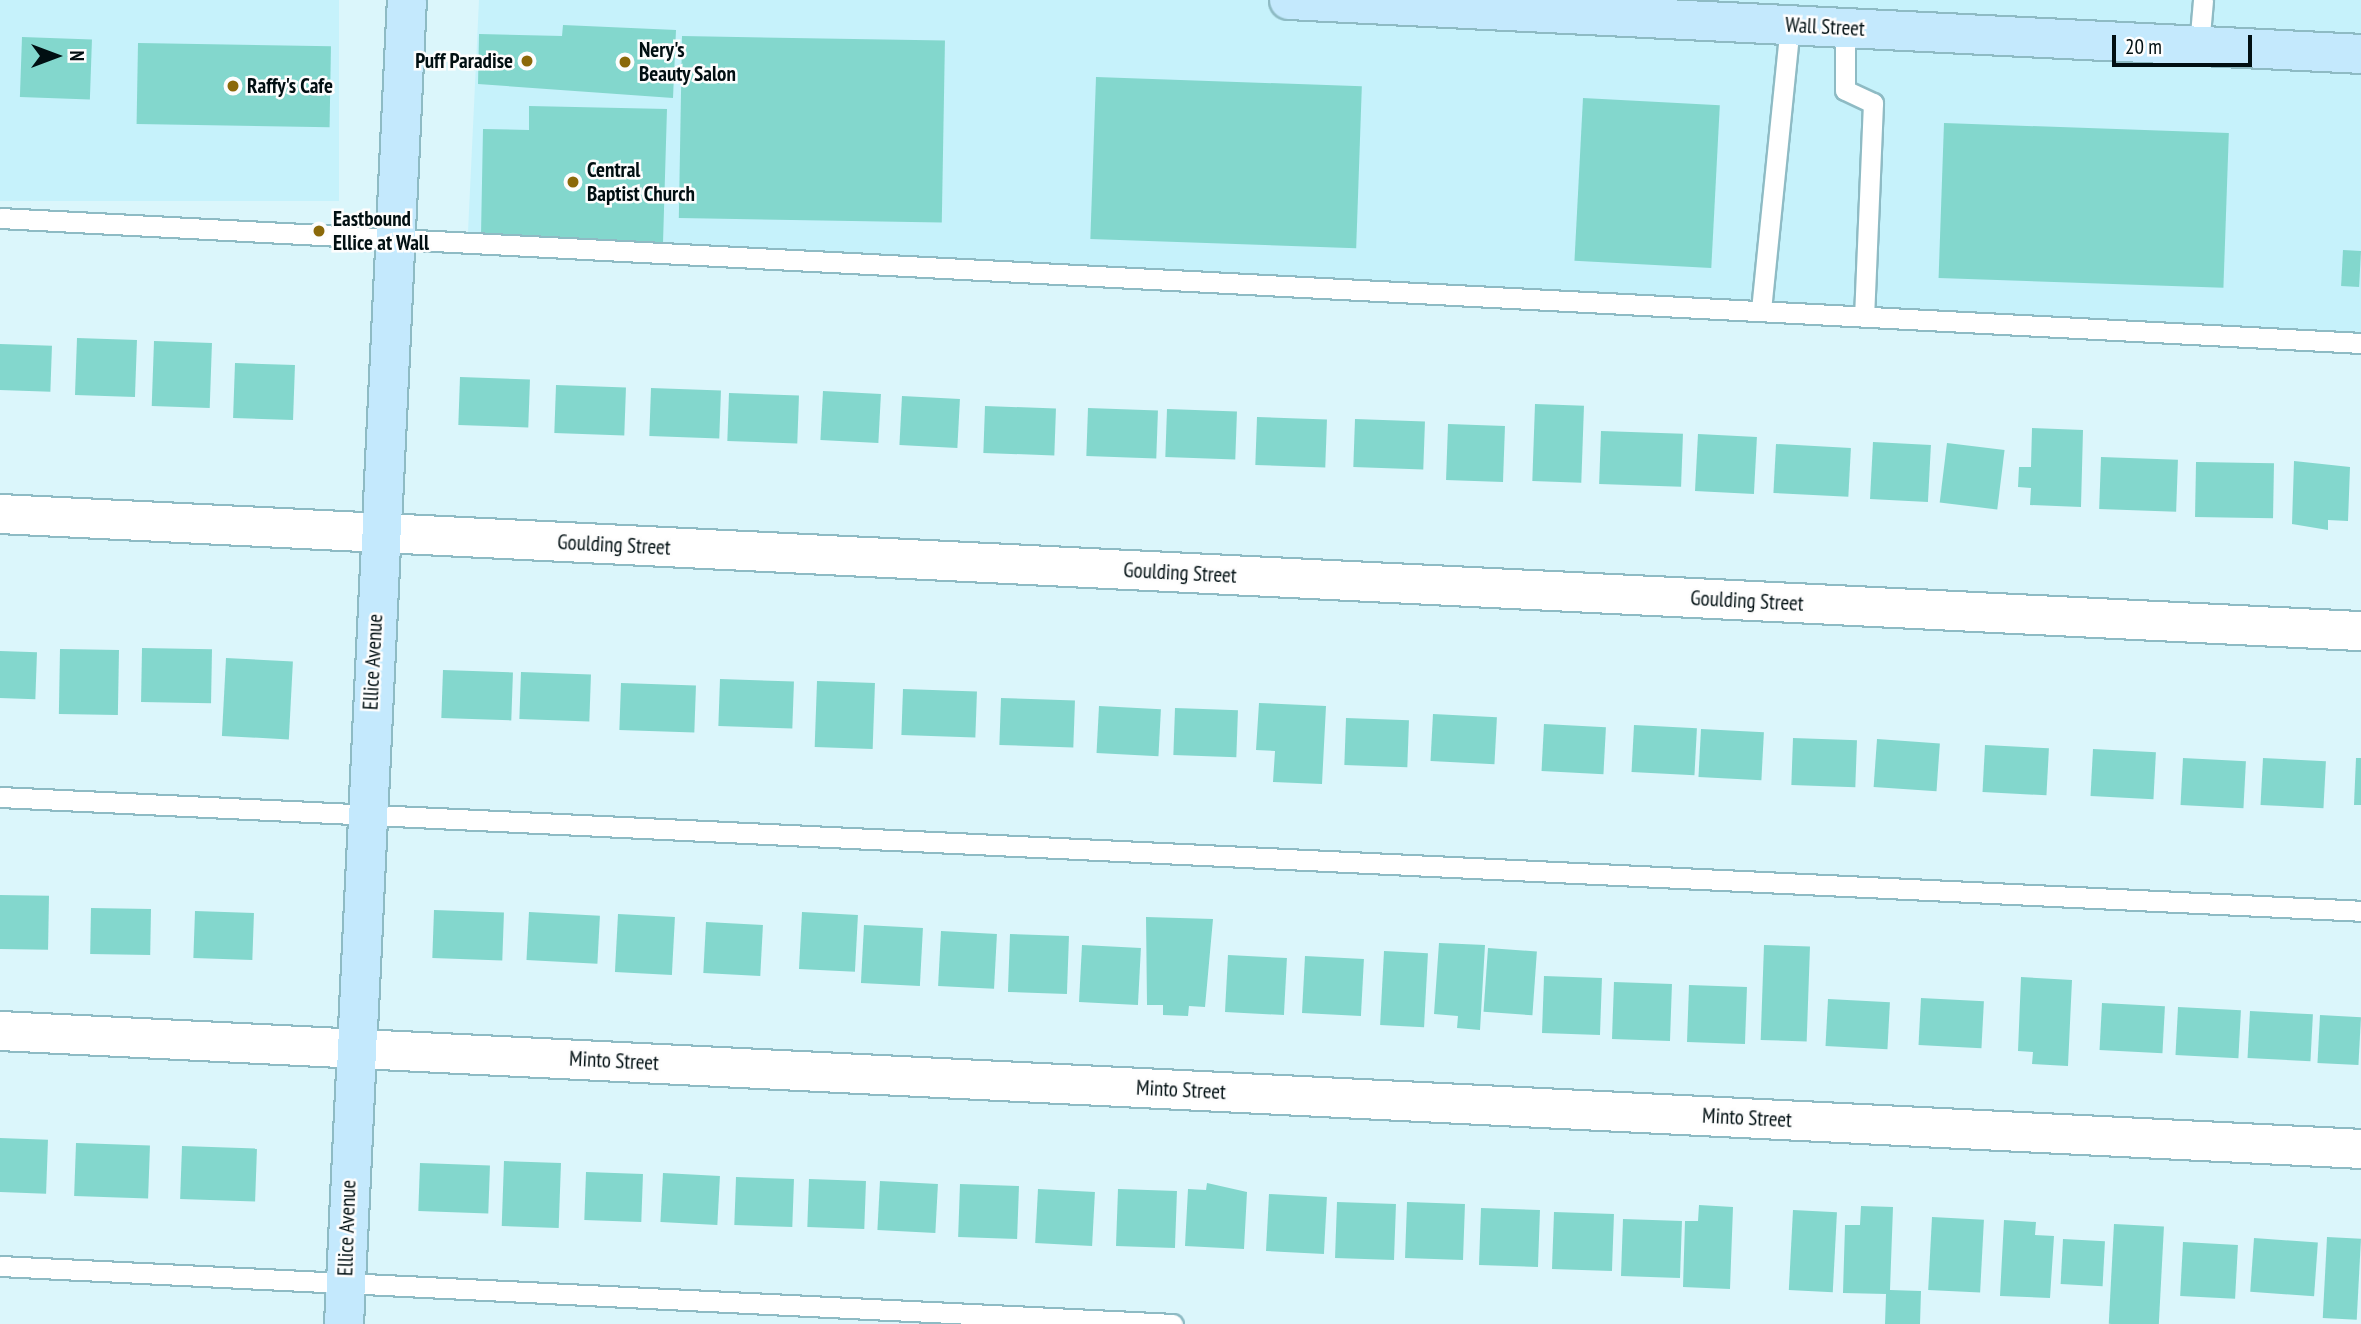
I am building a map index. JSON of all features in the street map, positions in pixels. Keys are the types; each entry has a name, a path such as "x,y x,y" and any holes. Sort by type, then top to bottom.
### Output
{"main road":[{"name":"Ellice Avenue","path":"344,1324 353,1049 407,0"},
{"name":"Wall Street","path":"1289,0 2361,54"}],"street":[{"name":"Goulding Street","path":"0,514 2361,631"},
{"name":"Minto Street","path":"0,1031 2361,1149"}],"lane":[{"path":"2199,46 2203,0"},
{"path":"1761,310 1790,25"},
{"path":"1845,28 1845,90 1873,103 1864,315"},
{"path":"0,218 395,235 2361,343"},
{"path":"0,797 2361,911"},
{"path":"0,1266 1173,1324"}],"shaded area":[{"path":"0,0 339,0 339,201 0,201"},
{"path":"479,0 2361,0 2361,334 468,232"}],"building":[{"path":"563,25 676,30 673,98 478,84 479,34 562,36"},
{"path":"682,36 945,41 942,223 679,218"},
{"path":"22,37 92,39 90,99 20,97"},
{"name":"Raffy's Cafe","path":"138,43 331,46 330,127 137,124"},
{"path":"1096,77 1362,86 1356,248 1090,239"},
{"path":"1583,98 1720,105 1711,268 1574,261"},
{"name":"Central Baptist Church","path":"529,106 667,109 663,243 481,235 483,129 529,130"},
{"path":"1944,123 2229,133 2223,288 1939,278"},
{"path":"2343,250 2361,251 2359,287 2341,286"},
{"path":"77,338 137,340 135,397 75,395"},
{"path":"154,341 212,343 210,408 152,406"},
{"path":"0,344 52,346 50,392 0,390"},
{"path":"235,363 295,365 293,420 233,418"},
{"path":"460,377 530,379 528,427 458,425"},
{"path":"556,385 626,387 624,435 554,433"},
{"path":"651,388 721,390 719,438 649,436"},
{"path":"823,391 881,394 878,443 820,440"},
{"path":"729,393 799,395 797,443 727,441"},
{"path":"902,396 960,399 957,448 899,445"},
{"path":"1535,404 1584,406 1581,483 1532,481"},
{"path":"985,406 1056,408 1054,455 983,453"},
{"path":"1088,408 1158,410 1156,458 1086,456"},
{"path":"1167,409 1237,411 1235,459 1165,457"},
{"path":"1257,417 1327,419 1325,467 1255,465"},
{"path":"1355,419 1425,421 1423,469 1353,467"},
{"path":"1448,424 1505,426 1503,482 1446,480"},
{"path":"2032,428 2083,430 2081,507 2030,505 2031,488 2018,487 2019,467 2031,467"},
{"path":"1601,431 1683,434 1681,487 1599,484"},
{"path":"1698,434 1757,437 1754,494 1695,491"},
{"path":"1873,442 1931,445 1928,502 1870,499"},
{"path":"1947,443 2005,450 1997,510 1940,503"},
{"path":"1776,444 1851,448 1848,497 1773,493"},
{"path":"2101,457 2178,460 2176,512 2099,509"},
{"path":"2294,461 2350,467 2348,521 2328,520 2328,530 2292,524"},
{"path":"2196,462 2274,463 2273,518 2195,517"},
{"path":"142,648 212,649 211,703 141,702"},
{"path":"60,649 119,650 118,715 59,714"},
{"path":"0,651 37,652 35,699 0,698"},
{"path":"226,658 293,662 289,739 222,736"},
{"path":"443,670 513,672 511,720 441,718"},
{"path":"521,672 591,674 589,721 519,719"},
{"path":"720,679 794,682 792,729 718,726"},
{"path":"817,681 875,683 873,749 815,747"},
{"path":"621,683 696,686 694,733 619,730"},
{"path":"903,689 977,692 975,738 901,735"},
{"path":"1001,698 1075,701 1073,748 999,745"},
{"path":"1259,703 1326,706 1322,784 1273,782 1275,751 1256,750"},
{"path":"1099,706 1161,709 1158,756 1097,753"},
{"path":"1175,708 1238,710 1236,757 1173,755"},
{"path":"1433,714 1497,717 1494,764 1431,761"},
{"path":"1346,718 1409,720 1407,767 1344,765"},
{"path":"1544,724 1606,727 1603,774 1542,771"},
{"path":"1634,725 1697,728 1694,775 1632,772"},
{"path":"1701,729 1764,732 1761,780 1698,777"},
{"path":"1793,738 1857,740 1855,787 1791,785"},
{"path":"1877,739 1940,743 1936,791 1874,787"},
{"path":"1985,745 2049,748 2046,795 1983,792"},
{"path":"2093,749 2156,752 2153,799 2091,796"},
{"path":"2183,758 2246,761 2243,808 2181,805"},
{"path":"2263,758 2326,761 2323,808 2261,805"},
{"path":"2356,758 2361,758 2361,805 2354,805"},
{"path":"0,895 49,896 48,950 0,949"},
{"path":"91,908 151,909 150,955 90,954"},
{"path":"434,910 504,912 502,960 432,958"},
{"path":"195,911 254,913 252,960 193,958"},
{"path":"529,912 600,916 597,964 526,960"},
{"path":"802,912 858,915 855,972 799,969"},
{"path":"618,914 675,917 672,975 615,972"},
{"path":"1146,917 1213,919 1205,1007 1189,1006 1188,1016 1163,1015 1163,1005 1147,1005"},
{"path":"706,922 763,925 760,976 703,973"},
{"path":"864,925 923,928 920,986 861,983"},
{"path":"941,931 997,934 994,989 938,986"},
{"path":"1010,934 1069,936 1067,994 1008,992"},
{"path":"1439,943 1485,945 1480,1030 1457,1028 1458,1016 1434,1014"},
{"path":"1082,945 1141,948 1138,1005 1079,1002"},
{"path":"1764,945 1810,947 1807,1042 1761,1040"},
{"path":"1488,948 1537,951 1532,1015 1484,1012"},
{"path":"1384,951 1428,953 1424,1027 1380,1025"},
{"path":"1228,955 1287,958 1284,1015 1225,1012"},
{"path":"1305,956 1364,959 1361,1016 1302,1013"},
{"path":"1544,976 1602,978 1600,1035 1542,1033"},
{"path":"2021,977 2072,980 2068,1066 2032,1064 2033,1052 2018,1051"},
{"path":"1614,982 1672,984 1670,1041 1612,1039"},
{"path":"1689,985 1747,987 1745,1044 1687,1042"},
{"path":"1921,998 1984,1001 1981,1048 1919,1045"},
{"path":"1828,999 1890,1002 1887,1049 1826,1046"},
{"path":"2102,1003 2165,1006 2162,1053 2100,1050"},
{"path":"2178,1007 2241,1010 2238,1058 2175,1055"},
{"path":"2250,1011 2313,1014 2310,1061 2248,1058"},
{"path":"2320,1015 2361,1017 2358,1065 2317,1063"},
{"path":"0,1138 48,1140 46,1194 0,1192"},
{"path":"76,1143 150,1146 148,1199 74,1196"},
{"path":"182,1146 257,1149 255,1202 180,1199"},
{"path":"504,1161 561,1163 559,1228 502,1226"},
{"path":"420,1163 490,1165 488,1213 418,1211"},
{"path":"586,1172 643,1174 641,1222 584,1220"},
{"path":"663,1173 720,1176 717,1225 660,1222"},
{"path":"736,1177 794,1179 792,1227 734,1225"},
{"path":"809,1179 866,1181 864,1229 807,1227"},
{"path":"880,1181 938,1184 935,1233 877,1230"},
{"path":"1207,1183 1247,1192 1244,1249 1185,1246 1188,1189 1206,1190"},
{"path":"960,1184 1019,1186 1017,1239 958,1237"},
{"path":"1038,1189 1095,1192 1092,1246 1035,1243"},
{"path":"1118,1189 1177,1191 1175,1248 1116,1246"},
{"path":"1269,1194 1327,1197 1324,1254 1266,1251"},
{"path":"1337,1202 1396,1204 1394,1260 1335,1258"},
{"path":"1407,1202 1465,1204 1463,1260 1405,1258"},
{"path":"1699,1205 1733,1207 1730,1289 1683,1287 1685,1221 1698,1221"},
{"path":"1861,1206 1893,1207 1890,1290 1921,1291 1920,1324 1885,1324 1886,1294 1843,1293 1845,1225 1860,1225"},
{"path":"1481,1208 1540,1210 1538,1267 1479,1265"},
{"path":"1793,1210 1837,1212 1833,1292 1789,1290"},
{"path":"1554,1212 1614,1214 1612,1271 1552,1269"},
{"path":"1932,1217 1984,1220 1980,1293 1928,1290"},
{"path":"1623,1219 1682,1221 1680,1278 1621,1276"},
{"path":"2004,1220 2036,1222 2035,1235 2054,1236 2050,1298 2000,1296"},
{"path":"2114,1224 2164,1227 2159,1324 2109,1324"},
{"path":"2327,1237 2361,1239 2357,1320 2323,1318"},
{"path":"2254,1238 2318,1242 2314,1296 2250,1292"},
{"path":"2063,1239 2105,1241 2103,1286 2061,1284"},
{"path":"2183,1242 2238,1245 2235,1299 2180,1296"}],"place":[{"name":"Puff Paradise","path":"527,61"},
{"name":"Nery's Beauty Salon","path":"625,62"},
{"name":"Raffy's Cafe","path":"233,86"},
{"name":"Central Baptist Church","path":"573,182"},
{"name":"Eastbound Ellice at Wall","path":"319,231"}]}
